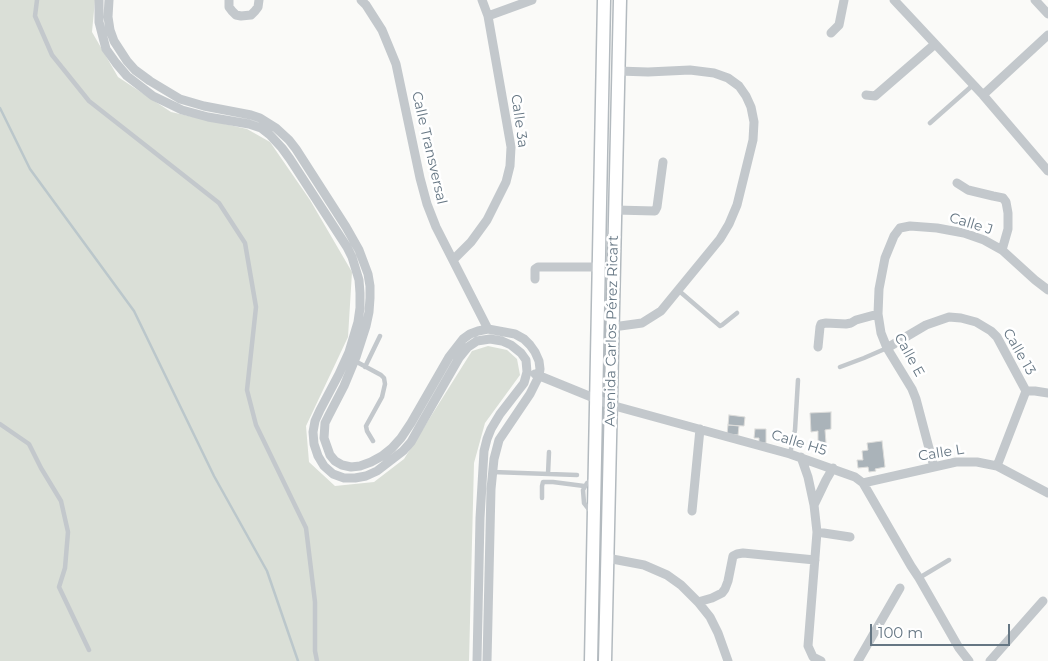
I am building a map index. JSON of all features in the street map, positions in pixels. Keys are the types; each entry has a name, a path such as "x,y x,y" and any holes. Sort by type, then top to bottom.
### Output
{"main road":[{"name":"Avenida Carlos Pérez Ricart","path":"591,661 593,515 589,482 595,398 604,0"},
{"name":"Avenida Carlos Pérez Ricart","path":"605,661 620,0"}],"street":[{"path":"99,0 99,22 106,49 127,76 153,96 182,110 261,128 282,148 347,246 359,280 360,308 349,352 315,421 313,432 314,444 324,466 334,474 344,478 355,478 377,471 396,457 411,442 459,358 468,347 477,341 490,339 506,343 521,353 526,360 527,372 524,383 491,429 484,451 480,518 477,661"},
{"path":"109,0 108,17 110,30 114,41 127,62 150,81 180,99 204,106 241,112 260,118 276,128 290,140 359,250 370,286 369,312 355,361 325,424 324,438 330,456 335,461 351,467 360,466 376,459 392,448 411,423 448,357 463,339 478,331 488,329 515,334 530,345 539,360 539,376 530,394 496,447 491,499 487,661"},
{"path":"229,0 229,7 236,15 241,16 251,15 258,6 259,0"},
{"name":"Calle Transversal","path":"361,0 382,30 396,64 427,204 436,227 488,329"},
{"name":"Calle 3a","path":"453,260 471,242 490,215 506,182 510,166 511,147 488,16 482,0"},
{"path":"488,16 532,0"},
{"path":"831,32 839,25 844,0"},
{"path":"894,0 983,95 1048,171"},
{"path":"1035,0 1048,14"},
{"path":"983,95 1048,35"},
{"path":"866,95 875,96 935,44"},
{"path":"613,327 642,323 661,311 720,239 737,205 753,140 754,122 751,107 746,96 738,86 728,78 714,72 690,70 618,71"},
{"path":"282,148 290,140"},
{"path":"615,210 655,210 663,162"},
{"path":"957,183 968,190 1003,198 1006,202 1008,229 1002,250"},
{"name":"Calle J","path":"900,228 910,226 937,228 964,233 984,240 1002,250 1048,290"},
{"name":"Calle E","path":"900,228 884,258 879,288 878,314 881,333 887,348 916,399 934,467"},
{"path":"535,279 538,267 598,267"},
{"path":"818,347 821,324 846,324 878,314"},
{"name":"Calle 13","path":"887,348 926,325 949,317 976,322 997,337 1026,392 997,466"},
{"path":"463,339 468,347"},
{"name":"Calle H5","path":"527,372 611,405 801,457 855,477 863,483"},
{"path":"1026,392 1048,393"},
{"path":"692,511 700,430"},
{"path":"801,457 808,477 818,532 808,646 814,657 821,661"},
{"name":"Calle L","path":"863,483 956,462 977,462 997,466 1048,492"},
{"path":"814,505 833,468"},
{"path":"863,483 959,648 969,661"},
{"path":"818,532 850,537"},
{"path":"698,602 722,593 728,581 733,556 738,554 815,560"},
{"path":"607,558 644,565 667,575 681,585 698,602 710,618 718,633 728,661"},
{"path":"858,661 900,588"},
{"path":"990,661 1043,601"}],"lane":[{"path":"37,0 35,16 52,56 89,101 219,204 246,243 256,307 247,390 256,425 306,528 315,602 316,661"},
{"path":"930,123 973,85"},
{"path":"678,290 720,326 737,313"},
{"path":"365,367 380,336"},
{"path":"840,367 887,348"},
{"path":"355,361 384,378 385,384 382,396 366,426 373,441"},
{"path":"790,454 795,430 798,380"},
{"path":"0,424 29,444 61,501 68,532 66,568 59,588 89,650"},
{"path":"548,452 548,474"},
{"path":"493,472 577,475"},
{"path":"542,498 543,482 589,482"},
{"path":"920,578 949,560"}],"shaded area":[{"path":"0,0 95,0 92,32 118,77 171,112 247,129 270,142 310,200 352,272 348,337 306,426 309,462 335,486 374,482 404,459 472,351 488,346 507,350 517,359 520,375 485,423 474,463 469,661 0,661"}],"building":[{"path":"831,412 831,429 825,430 826,443 818,443 818,431 811,432 810,413"},
{"path":"729,415 745,417 744,426 728,425"},
{"path":"728,425 739,426 738,435 727,434"},
{"path":"755,429 766,429 766,443 759,443 759,438 754,438"},
{"path":"882,441 885,467 869,472 868,467 858,468 857,460 863,460 862,451 868,450 867,443"}],"waterway":[{"path":"0,108 30,169 134,311 214,476 267,571 298,661"}]}
